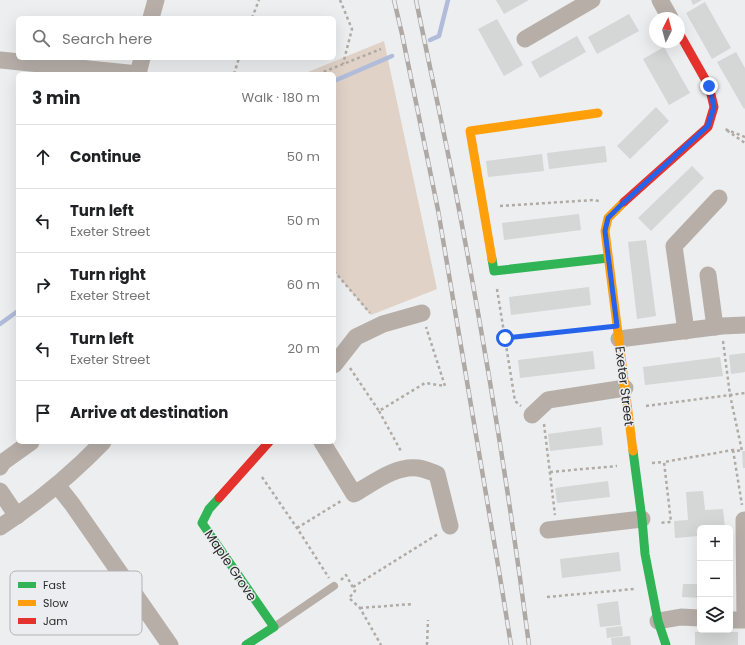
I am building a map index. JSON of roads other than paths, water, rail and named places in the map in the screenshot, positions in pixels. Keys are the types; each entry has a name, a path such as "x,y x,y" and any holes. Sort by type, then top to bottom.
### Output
{"street":[{"path":"152,16 156,0"},
{"path":"525,39 592,0"},
{"path":"660,0 667,12"},
{"name":"Exeter Street","path":"666,645 658,621 645,554 605,231 608,218 708,126 714,107 709,86 685,44"},
{"path":"0,60 118,72"},
{"path":"138,72 142,60"},
{"path":"598,113 470,131 494,271 608,258"},
{"path":"686,331 674,246 719,198"},
{"path":"708,275 718,327"},
{"path":"338,360 356,337 383,324 422,313"},
{"path":"618,332 686,331 745,325"},
{"path":"537,410 548,400 625,388"},
{"path":"0,467 3,462 28,444"},
{"name":"Maple Grove","path":"267,444 209,509 202,523 274,627"},
{"path":"323,444 354,494 397,470 420,468 437,474 450,526"},
{"path":"0,527 17,516 57,485 94,445"},
{"path":"57,485 119,571"},
{"path":"0,491 17,516"},
{"path":"733,620 745,620 745,520"},
{"path":"552,530 642,523"},
{"path":"142,605 170,645"},
{"path":"658,621 681,617 697,618"},
{"path":"246,645 274,627"}],"lane":[{"path":"274,627 334,586"}],"waterway":[{"path":"430,40 439,36 448,0"},
{"path":"336,80 392,56"},
{"path":"0,324 16,312"}],"railway":[{"path":"394,0 438,210 511,645"},
{"path":"416,0 454,182 478,314 506,479 529,645"}]}
